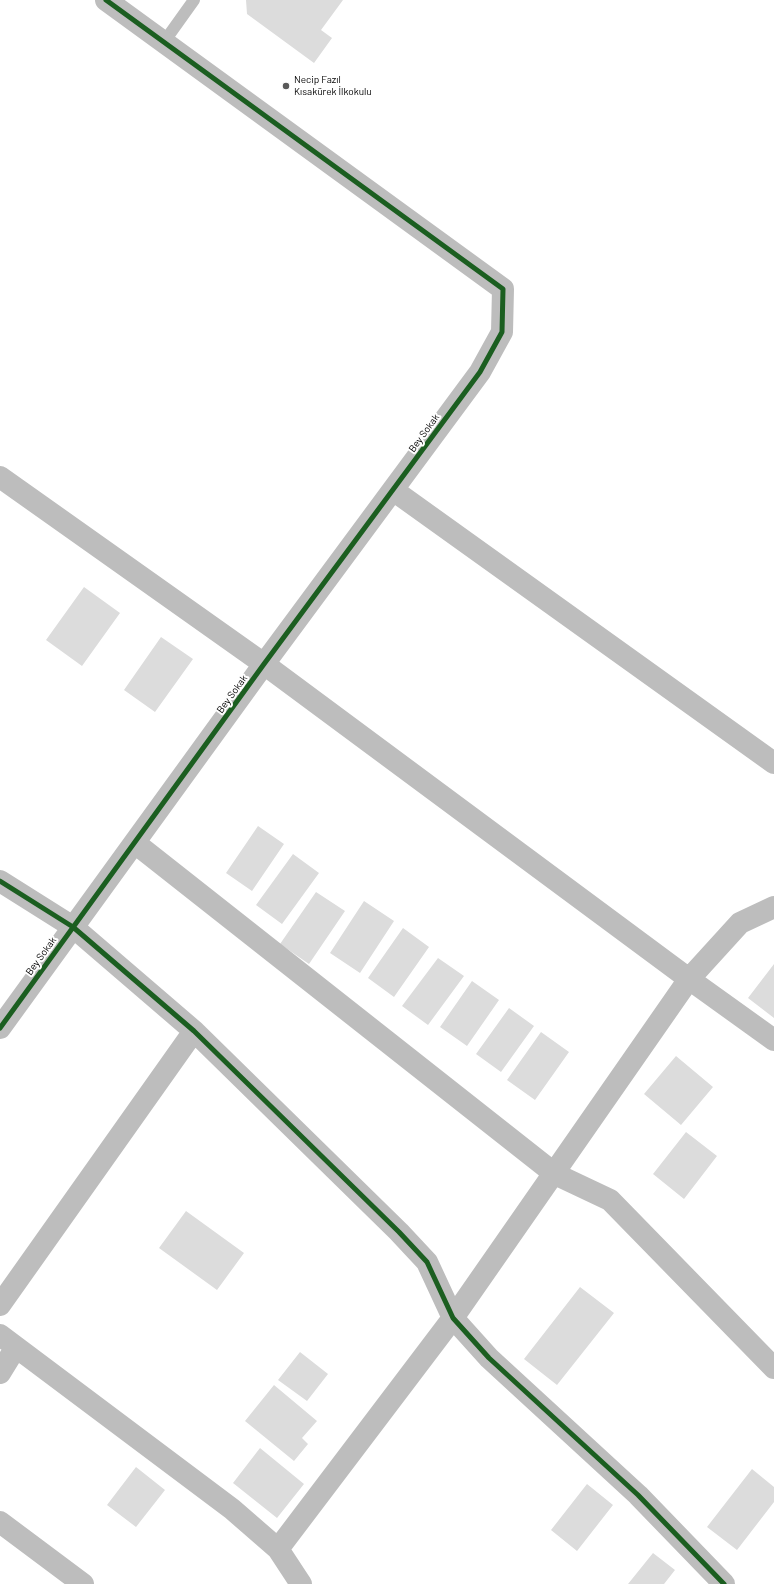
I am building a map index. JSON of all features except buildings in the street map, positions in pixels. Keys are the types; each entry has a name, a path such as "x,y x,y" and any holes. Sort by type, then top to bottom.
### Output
{"street":[{"path":"106,0 164,42"},
{"name":"Bey Sokak","path":"0,1028 264,664 480,372 502,332 504,289 164,42"},
{"path":"0,477 264,664 689,979 774,1040"},
{"path":"393,490 774,763"},
{"path":"134,843 555,1174 610,1200 774,1368"},
{"path":"0,880 74,927 194,1031 399,1232 427,1262 453,1318 489,1358 638,1495 724,1584"},
{"path":"278,1549 453,1318 555,1174 689,979 740,923 774,907"},
{"path":"0,1305 194,1031"},
{"path":"0,1372 8,1341 232,1509 278,1549 301,1584"},
{"path":"0,1522 83,1584"}],"lane":[{"path":"164,42 194,0"}],"cycle path":[{"path":"0,1028 264,664 480,372 502,332 503,289 106,0"},
{"path":"0,881 73,927 194,1031 399,1232 427,1262 453,1318 489,1358 638,1495 724,1584"}],"place":[{"name":"Necip Fazıl Kısakürek İlkokulu","path":"286,86"}]}
